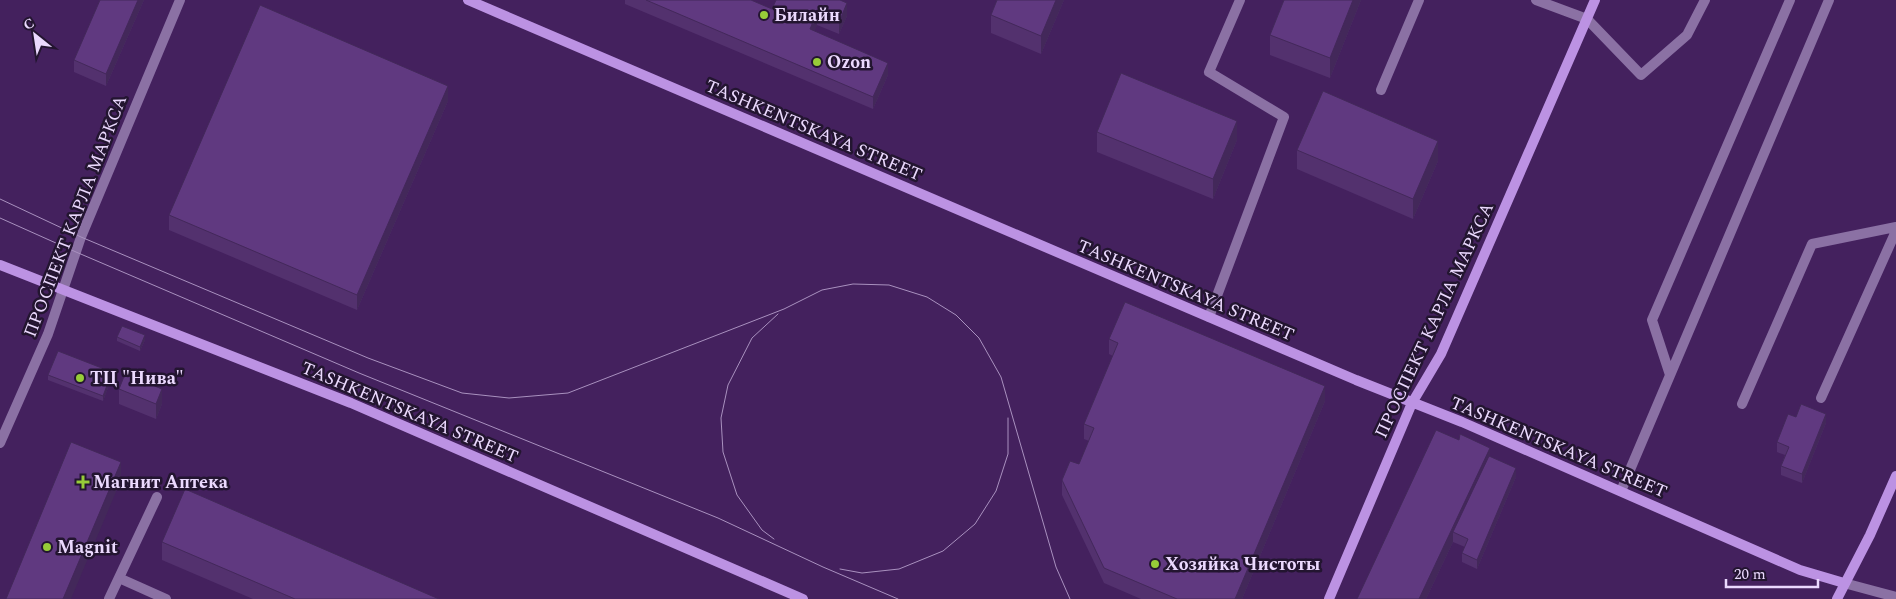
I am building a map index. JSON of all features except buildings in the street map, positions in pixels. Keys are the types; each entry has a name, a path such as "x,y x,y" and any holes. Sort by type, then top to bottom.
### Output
{"main road":[{"name":"TASHKENTSKAYA STREET","path":"468,0 1209,317 1412,403 1462,422 1800,570 1844,583"},
{"name":"ПРОСПЕКТ КАРЛА МАРКСА","path":"1329,599 1412,403 1441,354 1595,0"},
{"name":"TASHKENTSKAYA STREET","path":"0,264 351,403 803,599"},
{"path":"1837,599 1870,535 1896,476"}],"street":[{"name":"ПРОСПЕКТ КАРЛА МАРКСА","path":"0,443 48,334 80,237 180,0"},
{"path":"1209,317 1284,118 1208,72 1240,0"},
{"path":"1381,90 1419,0"},
{"path":"1536,0 1586,19 1641,75 1687,35 1706,0"},
{"path":"1670,375 1652,320 1790,0"},
{"path":"1621,491 1829,0"},
{"path":"1742,404 1812,244 1896,227"},
{"path":"1821,398 1896,231"},
{"path":"109,599 157,497"},
{"path":"119,578 166,599"},
{"name":"TASHKENTSKAYA STREET","path":"1844,583 1896,597"}],"tram line":[{"path":"0,199 81,237 368,358 462,393 509,398 568,393 784,309 822,290 853,284 889,285 927,297 956,315 979,338 1001,377 1056,567 1070,599"},
{"path":"0,218 359,373 718,518 823,567 898,599"},
{"path":"774,539 762,530 737,495 723,452 721,418 728,385 752,338 778,314"},
{"path":"840,569 862,573 899,569 943,551 975,524 996,491 1008,454 1008,418"}],"place":[{"name":"Билайн","path":"764,15"},
{"name":"Ozon","path":"817,62"},
{"name":"ТЦ \"Нива\"","path":"80,378"},
{"name":"Магнит Аптека","path":"83,482"},
{"name":"Magnit","path":"47,547"},
{"name":"Хозяйка Чистоты","path":"1155,564"}]}
